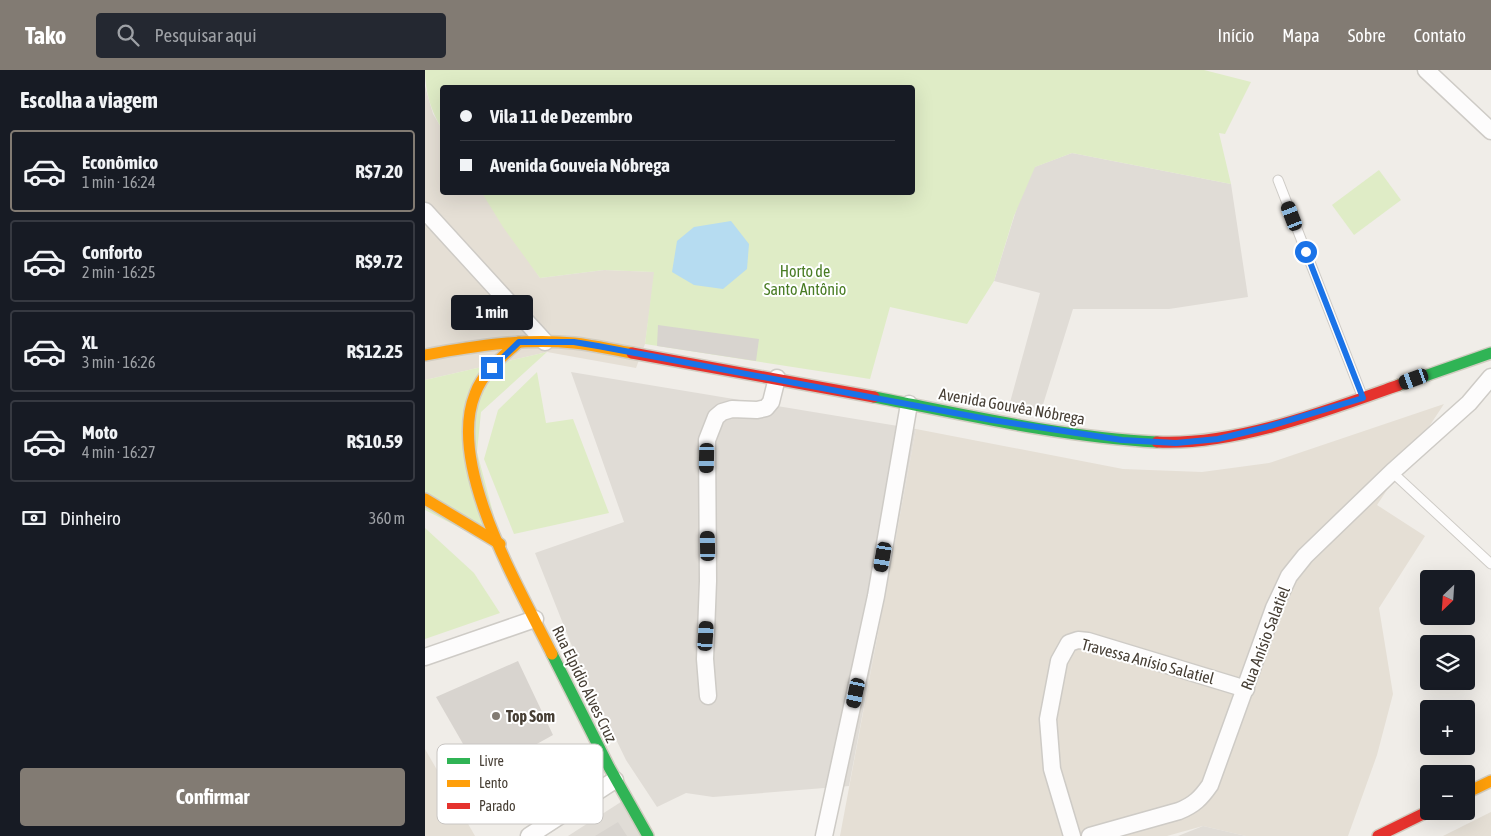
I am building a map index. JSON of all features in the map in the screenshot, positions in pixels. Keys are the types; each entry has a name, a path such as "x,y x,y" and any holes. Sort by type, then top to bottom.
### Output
{"main road":[{"name":"Avenida Gouvêa Nóbrega","path":"425,355 481,345 519,342 574,342 777,378 909,404 1122,440 1176,443 1218,439 1259,429 1363,398 1491,352"},
{"name":"Rua Elpídio Alves Cruz","path":"519,342 500,358 484,377 475,393 471,417 470,455 487,512 500,544 535,620 597,744"},
{"path":"425,499 465,521 500,544"},
{"name":"Rua Elpídio Alves Cruz","path":"603,756 648,836"},
{"path":"1475,789 1491,781"},
{"path":"1378,836 1420,815"}],"street":[{"path":"1426,70 1491,131"},
{"path":"425,211 545,342"},
{"name":"Rua Anísio Salatiel","path":"1090,836 1179,811 1191,806 1202,797 1210,785 1247,689 1274,608 1289,576 1305,556 1392,472 1469,403 1491,377"},
{"path":"709,696 705,659 709,581 707,440 716,417 723,412 731,409 757,410 766,408 771,402 777,378"},
{"path":"824,836 876,596 909,404"},
{"path":"425,657 535,620"},
{"name":"Travessa Anísio Salatiel","path":"1072,836 1051,769 1048,719 1059,661 1069,643 1078,640 1088,641 1247,689"},
{"path":"603,788 615,780"},
{"path":"529,836 547,824"}],"lane":[{"path":"1278,180 1363,398"},
{"path":"1392,472 1491,564"}],"shaded area":[{"path":"425,86 433,114 440,126 440,195 485,195 540,278 604,270 655,272 645,344 636,368 547,352 425,380"},
{"path":"1072,153 1231,184 1248,297 1169,309 1073,309 1040,414 1009,406 1040,293 994,281 1029,169"},
{"path":"571,372 916,429 849,786 713,797 686,793 657,807 626,760 577,659 535,553 624,522"},
{"path":"1444,404 1377,505 1425,536 1379,608 1393,694 1377,755 1348,836 1246,836 1203,826 1167,836 840,836 916,429 1123,469 1202,472 1269,463"},
{"path":"425,749 437,770 437,824 468,824 475,836 425,836"},
{"path":"624,800 653,836 568,836 587,824 603,824 603,814"},
{"path":"1491,812 1491,836 1443,836"},
{"path":"1203,826 1246,836 1178,836"}],"green space":[{"name":"Horto de Santo Antônio","path":"425,70 1204,70 1251,82 1225,134 1219,133 1231,184 1072,153 1035,167 1014,216 994,281 967,324 890,307 870,379 645,344 654,272 604,270 540,278 503,227 483,195 915,195 915,85 440,85 440,125 429,101"},
{"path":"1379,170 1401,200 1354,235 1332,205"},
{"path":"547,352 481,412 477,452 503,550 425,510 425,380"},
{"path":"537,372 546,423 573,419 609,513 514,534 484,459 498,410"},
{"path":"425,528 474,573 500,613 425,639"}],"water":[{"path":"731,221 749,244 747,269 723,289 694,285 672,272 677,241 694,227"}],"building":[{"path":"658,325 759,339 756,361 657,346"},
{"name":"Top Som","path":"518,661 553,735 537,744 463,744 436,697"},
{"path":"618,822 627,836 595,836"}],"traffic: fast":[{"path":"1399,385 1491,353"},
{"path":"874,397 1050,430 1157,442"},
{"path":"552,654 597,744"},
{"path":"603,755 648,836"}],"traffic: slow":[{"path":"425,355 518,342 581,344 632,353"},
{"path":"519,342 500,359 478,386 469,423 470,456 478,491 491,527 522,596 552,654"},
{"path":"425,499 500,544"},
{"path":"1475,789 1491,781"}],"traffic: jam":[{"path":"632,353 874,397"},
{"path":"1157,442 1187,442 1248,433 1311,416 1399,385"},
{"path":"1378,836 1420,815"}],"place":[{"name":"Top Som","path":"496,716"}],"route":[{"path":"492,368 500,358 519,342 574,342 777,378 992,420 1122,440 1176,443 1218,439 1267,427 1363,398 1306,252"}]}
